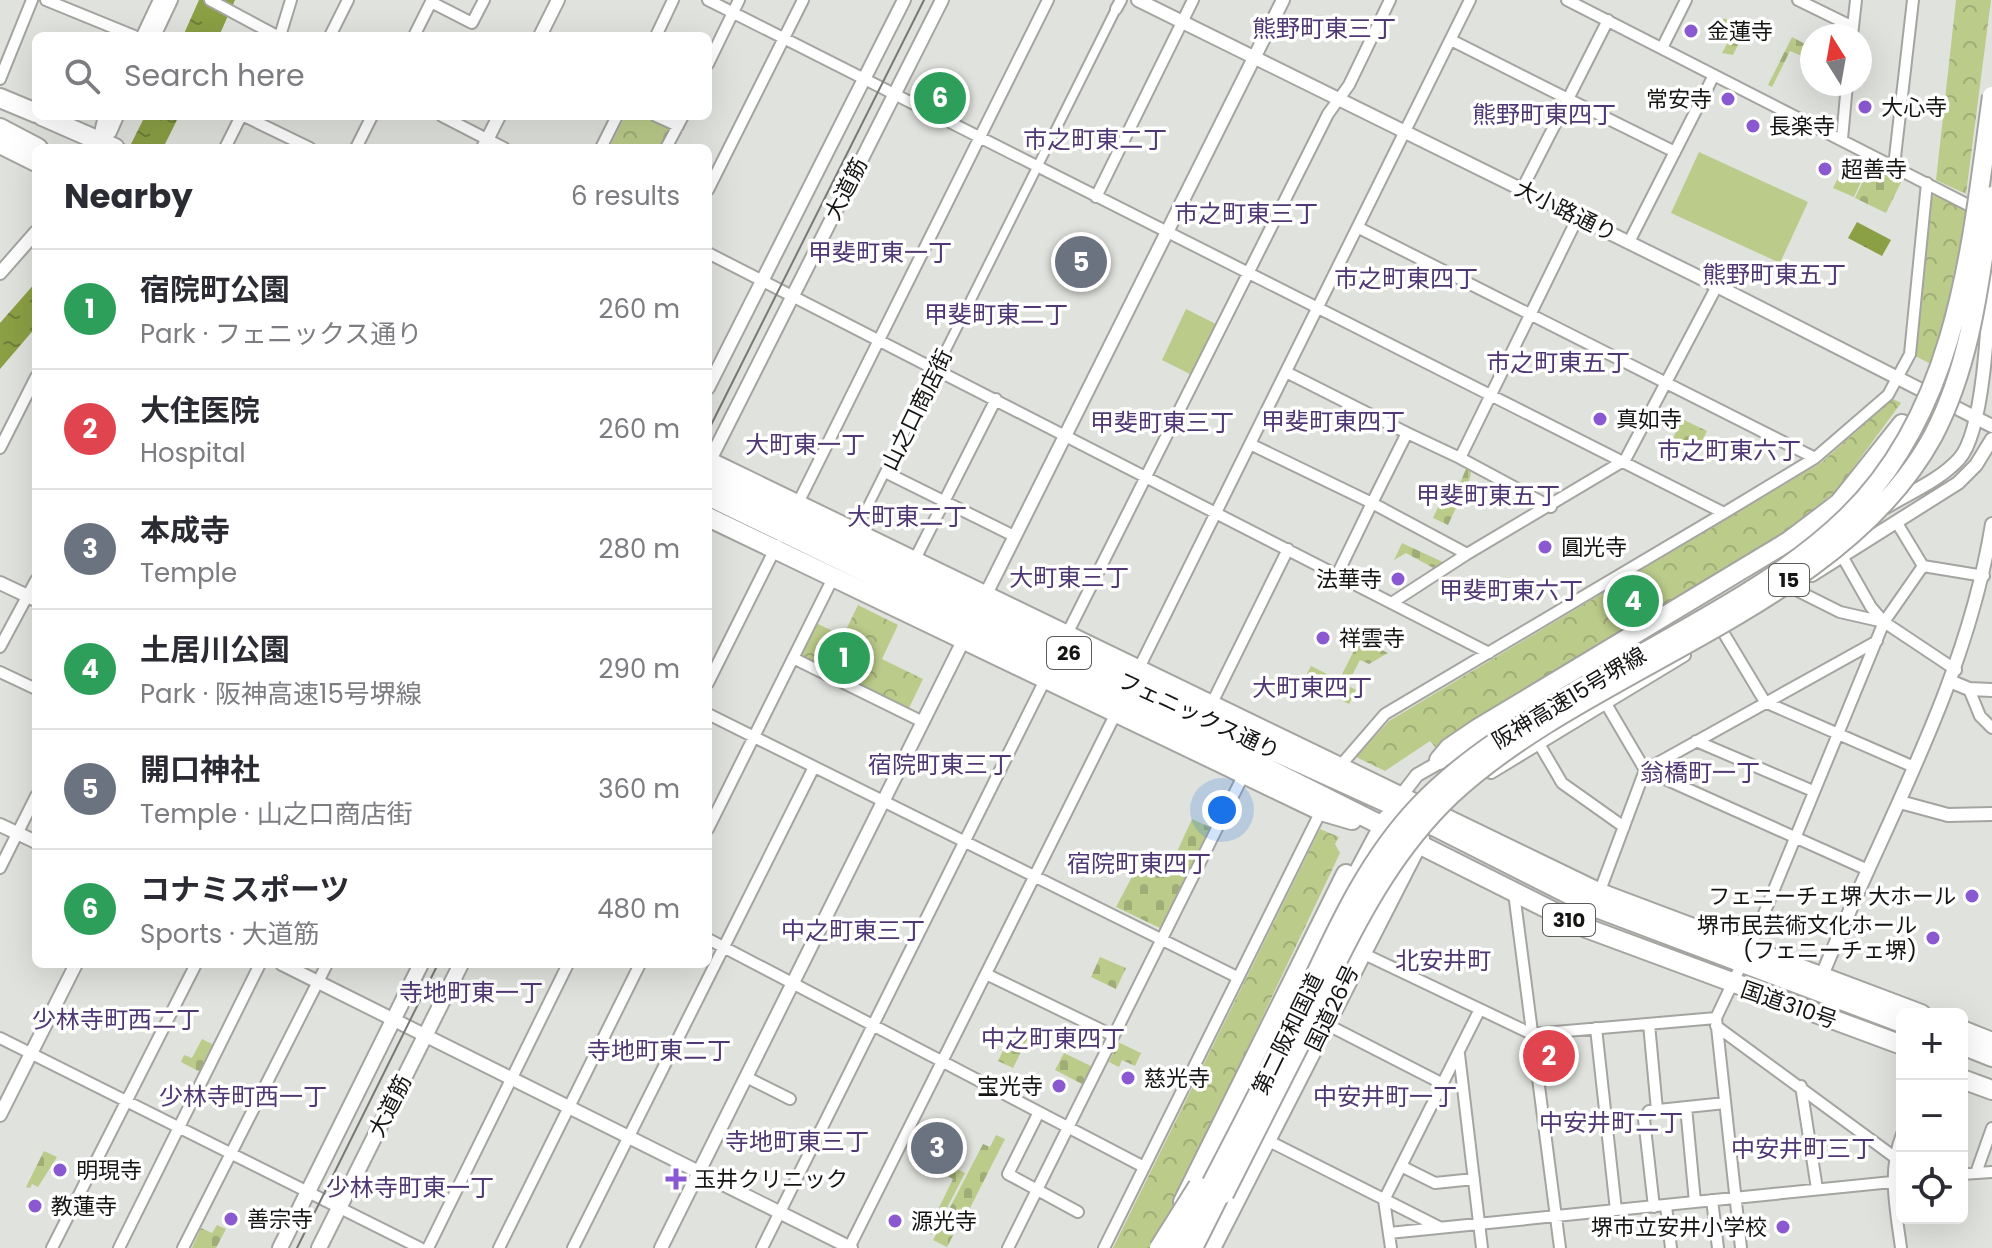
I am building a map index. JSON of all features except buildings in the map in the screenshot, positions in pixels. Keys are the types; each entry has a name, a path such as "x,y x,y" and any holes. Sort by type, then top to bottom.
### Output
{"highway":[{"name":"阪神高速15号堺線","path":"1421,829 1440,785 1494,743 1765,579 1826,536 1850,515 1894,460 1925,403 1944,352 1966,269 1992,96"},
{"path":"1,98 32,111"},
{"path":"50,120 99,144"},
{"path":"0,128 32,145"},
{"path":"0,144 32,160"},
{"name":"阪神高速15号堺線","path":"1421,829 1452,794 1503,754 1778,588 1836,547 1880,506 1932,436 1955,383 1976,300 1992,196"},
{"name":"15","path":"1439,760 1449,748 1766,555 1839,503 1888,443 1944,352"},
{"name":"26","path":"712,470 786,526"},
{"name":"フェニックス通り","path":"712,498 848,547 975,617 1255,752 1382,828 1421,829"},
{"name":"26","path":"712,517 786,526 910,569 975,617 1255,752 1340,766 1398,801"},
{"name":"26","path":"1127,691 1211,705 1255,752 1321,811 1382,828"},
{"name":"フェニックス通り","path":"1255,752 1398,801 1421,829"},
{"path":"1176,1247 1185,1193 1229,1121 1358,851 1382,828 1398,801"},
{"name":"国道26号","path":"1229,1121 1316,966 1331,925 1382,828"},
{"path":"1208,1248 1233,1173 1338,968 1421,829 1465,828 1597,900 1745,956 1902,1008"},
{"name":"国道310号","path":"1421,829 1514,893 1586,928 1729,984 1896,1043"},
{"name":"310","path":"1421,829 1597,900"},
{"name":"国道26号","path":"1208,1248 1267,1140 1421,829"},
{"name":"第二阪和国道","path":"1176,1247 1363,910 1421,829"},
{"path":"1176,1247 1212,1162 1331,925"},
{"name":"国道310号","path":"1819,982 1855,1005 1896,1021"},
{"path":"1855,1005 1896,1012"},
{"path":"1845,1025 1882,1049 1896,1054"},
{"path":"1968,1032 1992,1042"},
{"path":"1968,1047 1992,1057"},
{"path":"1968,1069 1992,1078"},
{"path":"1965,1080 1992,1090"},
{"path":"1176,1247 1211,1203 1242,1186"}],"main road":[{"name":"大道筋","path":"280,1248 419,968"},
{"name":"大道筋","path":"319,1248 459,968"}],"street":[{"path":"0,79 32,0"},
{"path":"46,0 124,32"},
{"path":"145,32 160,0"},
{"path":"156,32 171,0"},
{"path":"210,0 272,32"},
{"path":"280,32 291,0"},
{"path":"332,32 348,0"},
{"path":"416,32 432,1 472,23 484,0"},
{"path":"542,32 558,0"},
{"path":"658,32 673,0"},
{"path":"708,0 1490,395 1625,460 1724,513"},
{"path":"712,56 739,0"},
{"path":"712,182 803,0"},
{"name":"大道筋","path":"712,380 904,0"},
{"name":"大道筋","path":"712,459 942,0"},
{"path":"712,675 1048,0"},
{"name":"大小路通り","path":"1138,0 1629,242 1992,426"},
{"path":"1096,197 1193,0"},
{"path":"661,1248 1283,0"},
{"path":"762,1248 1146,477 1390,0"},
{"path":"290,968 850,1248 1470,0"},
{"path":"1663,46 1686,0"},
{"path":"1798,0 1840,24"},
{"path":"1853,24 1856,0"},
{"path":"1894,166 1913,0"},
{"path":"1398,801 1417,775 1439,760 1456,755 1934,478 1961,458 1974,419 1987,354 1992,218 1571,1"},
{"name":"山之口商店街","path":"848,547 1118,4"},
{"path":"1522,189 1608,20"},
{"path":"1451,40 1675,152"},
{"path":"1629,242 1714,75"},
{"path":"1842,139 1846,96"},
{"path":"103,144 105,120"},
{"path":"104,144 115,120"},
{"path":"227,144 240,120"},
{"path":"250,120 302,144"},
{"path":"358,144 370,120"},
{"path":"448,120 485,144 497,120"},
{"path":"603,144 615,120"},
{"path":"668,144 680,121"},
{"path":"1340,766 1385,714 1815,458 1888,395 1910,354 1927,183"},
{"path":"1460,458 1578,217"},
{"path":"1359,228 1815,458"},
{"path":"3,265 32,236"},
{"path":"712,255 1489,653"},
{"path":"1393,602 1625,460 1717,286"},
{"path":"1286,372 1551,507"},
{"path":"0,448 32,385"},
{"path":"910,569 996,399"},
{"path":"1337,575 1407,433"},
{"path":"1421,829 1467,788 1538,742 1723,632 1958,483 1976,465 1992,439"},
{"path":"1250,444 1372,503 1467,554"},
{"path":"887,473 1014,536"},
{"path":"1897,523 1923,566 1984,576"},
{"path":"1819,982 1954,676 1984,576 1992,524"},
{"path":"712,821 848,547"},
{"path":"1211,705 1288,549"},
{"path":"1842,556 1871,607 1884,622 1969,689 1980,716 1992,728"},
{"path":"1741,1248 1716,1022 1729,984 1745,956 1884,622 1923,566"},
{"path":"0,583 32,598 0,647"},
{"path":"1792,588 1840,612 1884,622"},
{"path":"1723,632 1765,702 1836,736 1914,767"},
{"path":"1586,928 1645,770 1878,640"},
{"path":"793,658 923,722"},
{"path":"0,672 32,687"},
{"path":"1969,689 1992,690"},
{"path":"1605,702 1645,770 1868,870"},
{"path":"712,716 1237,977"},
{"path":"1696,741 1813,791"},
{"path":"1538,742 1562,783 1624,827"},
{"path":"1008,1248 1255,752"},
{"path":"712,966 814,767"},
{"path":"1900,802 1948,815 1992,814"},
{"path":"0,868 32,804"},
{"path":"1104,1248 1321,811"},
{"path":"0,825 32,840"},
{"path":"1514,893 1560,1248"},
{"path":"712,941 1144,1167"},
{"path":"1360,952 1532,1034 1716,1022 1893,1156"},
{"path":"0,1115 74,968"},
{"path":"52,1248 194,968"},
{"path":"119,1248 258,968"},
{"path":"183,1248 325,968"},
{"path":"428,1248 566,968"},
{"path":"499,1248 638,968"},
{"path":"573,1248 711,968"},
{"path":"986,974 1112,1035"},
{"path":"1391,1248 1384,1200 1479,1011"},
{"path":"1324,1023 1443,1084"},
{"path":"1649,1024 1657,1110"},
{"path":"1596,1028 1616,1210"},
{"path":"0,1038 420,1248"},
{"path":"1459,1052 1482,1248"},
{"path":"746,1077 790,1099"},
{"path":"1801,1086 1817,1189"},
{"path":"1671,1248 1644,1119 1649,1111 1725,1103"},
{"path":"1686,1107 1695,1202"},
{"path":"1039,1112 1008,1174 1078,1212"},
{"path":"1229,1121 1439,1227"},
{"path":"1976,1173 1992,1128"},
{"path":"1896,1149 1893,1156 1896,1175"},
{"path":"1401,1166 1435,1183 1474,1179"},
{"path":"1968,1174 1992,1172"},
{"path":"1389,1233 1896,1181"},
{"path":"1712,1200 1718,1248"},
{"path":"1900,1224 1901,1248"}],"green space":[{"path":"1956,0 1991,0 1966,194 1936,180"},
{"path":"1724,18 1741,26 1743,22 1756,28 1751,38 1743,35 1733,55 1722,53 1733,33 1722,22"},
{"path":"1792,37 1800,41 1800,55 1790,51 1772,87 1768,85"},
{"path":"623,120 655,120 671,130 664,144 611,144"},
{"path":"1699,152 1808,202 1780,263 1671,213"},
{"path":"1857,155 1903,178 1886,213 1855,198 1867,173 1852,165"},
{"path":"1849,166 1865,173 1854,197 1833,188 1843,168 1847,170"},
{"path":"1932,196 1967,210 1966,218 1981,225 1978,252 1959,251 1953,276 1960,280 1944,317 1933,365 1915,356"},
{"path":"1186,309 1216,324 1192,375 1162,360"},
{"path":"1893,399 1901,403 1836,491 1773,542 1435,747 1430,741 1385,771 1356,757 1389,721 1822,462"},
{"path":"1682,419 1707,431 1699,447 1673,438"},
{"path":"1466,469 1471,471 1470,478 1448,525 1433,518 1440,503 1450,507"},
{"path":"1402,543 1447,564 1437,570 1406,553 1394,560"},
{"path":"858,605 898,625 882,659 923,679 909,708 803,656 802,651 816,623 843,636"},
{"path":"1360,639 1388,653 1369,664 1360,660 1347,685 1356,690 1349,704 1303,681 1311,666 1339,680"},
{"path":"1192,819 1210,827 1160,928 1116,907 1134,873 1140,875 1150,857 1170,867"},
{"path":"1320,829 1339,837 1335,844 1340,853 1153,1248 1113,1248"},
{"path":"1100,957 1126,968 1116,989 1091,977"},
{"path":"1015,1026 1030,1034 1013,1068 998,1061"},
{"path":"202,1039 214,1045 200,1072 181,1062 184,1055 192,1058"},
{"path":"1118,1042 1141,1053 1135,1066 1122,1060 1119,1067 1109,1062"},
{"path":"1064,1053 1093,1067 1084,1085 1055,1070"},
{"path":"996,1135 1005,1139 965,1218 968,1221 965,1229 958,1226 947,1247 933,1240 983,1144 990,1147"},
{"path":"44,1151 57,1157 38,1187 32,1184 30,1188 26,1187"},
{"path":"921,1151 965,1173 933,1235 927,1232 953,1179 916,1160"},
{"path":"217,1225 226,1229 216,1248 192,1248 201,1228 212,1233"}],"water":[{"path":"199,0 235,0 221,32 185,32"},
{"path":"143,120 177,120 165,144 131,144"},
{"path":"1857,222 1891,240 1882,256 1848,238"},
{"path":"32,287 32,332 0,369 0,323"}],"tram line":[{"path":"712,423 924,0"},
{"path":"297,1248 436,968"}],"place":[{"name":"金蓮寺","path":"1691,31"},
{"name":"コナミスポーツ","path":"940,98"},
{"name":"常安寺","path":"1728,99"},
{"name":"大心寺","path":"1865,107"},
{"name":"長楽寺","path":"1753,126"},
{"name":"超善寺","path":"1825,169"},
{"name":"開口神社","path":"1081,262"},
{"name":"真如寺","path":"1600,419"},
{"name":"圓光寺","path":"1545,547"},
{"name":"法華寺","path":"1398,579"},
{"name":"土居川公園","path":"1633,601"},
{"name":"祥雲寺","path":"1323,638"},
{"name":"宿院町公園","path":"844,658"},
{"name":"フェニーチェ堺 大ホール","path":"1972,896"},
{"name":"堺市民芸術文化ホール (フェニーチェ堺)","path":"1933,938"},
{"name":"大住医院","path":"1549,1056"},
{"name":"慈光寺","path":"1128,1078"},
{"name":"宝光寺","path":"1059,1086"},
{"name":"本成寺","path":"937,1148"},
{"name":"明現寺","path":"60,1170"},
{"name":"玉井クリニック","path":"676,1179"},
{"name":"教蓮寺","path":"35,1206"},
{"name":"善宗寺","path":"231,1219"},
{"name":"源光寺","path":"895,1221"},
{"name":"堺市立安井小学校","path":"1783,1227"}],"district":[{"name":"熊野町東三丁","path":"1324,28"},
{"name":"熊野町東四丁","path":"1544,114"},
{"name":"市之町東二丁","path":"1095,139"},
{"name":"市之町東三丁","path":"1246,213"},
{"name":"甲斐町東一丁","path":"880,252"},
{"name":"熊野町東五丁","path":"1774,274"},
{"name":"市之町東四丁","path":"1406,278"},
{"name":"甲斐町東二丁","path":"996,314"},
{"name":"市之町東五丁","path":"1558,362"},
{"name":"甲斐町東四丁","path":"1333,421"},
{"name":"甲斐町東三丁","path":"1162,422"},
{"name":"大町東一丁","path":"805,444"},
{"name":"市之町東六丁","path":"1729,450"},
{"name":"甲斐町東五丁","path":"1488,495"},
{"name":"大町東二丁","path":"907,516"},
{"name":"大町東三丁","path":"1069,577"},
{"name":"甲斐町東六丁","path":"1511,590"},
{"name":"大町東四丁","path":"1312,687"},
{"name":"宿院町東三丁","path":"940,764"},
{"name":"翁橋町一丁","path":"1700,772"},
{"name":"宿院町東四丁","path":"1139,863"},
{"name":"中之町東三丁","path":"853,930"},
{"name":"北安井町","path":"1443,960"},
{"name":"寺地町東一丁","path":"471,992"},
{"name":"少林寺町西二丁","path":"116,1019"},
{"name":"中之町東四丁","path":"1053,1038"},
{"name":"寺地町東二丁","path":"659,1050"},
{"name":"少林寺町西一丁","path":"243,1096"},
{"name":"中安井町一丁","path":"1385,1096"},
{"name":"中安井町二丁","path":"1611,1122"},
{"name":"寺地町東三丁","path":"797,1141"},
{"name":"中安井町三丁","path":"1803,1148"},
{"name":"少林寺町東一丁","path":"410,1187"}]}
